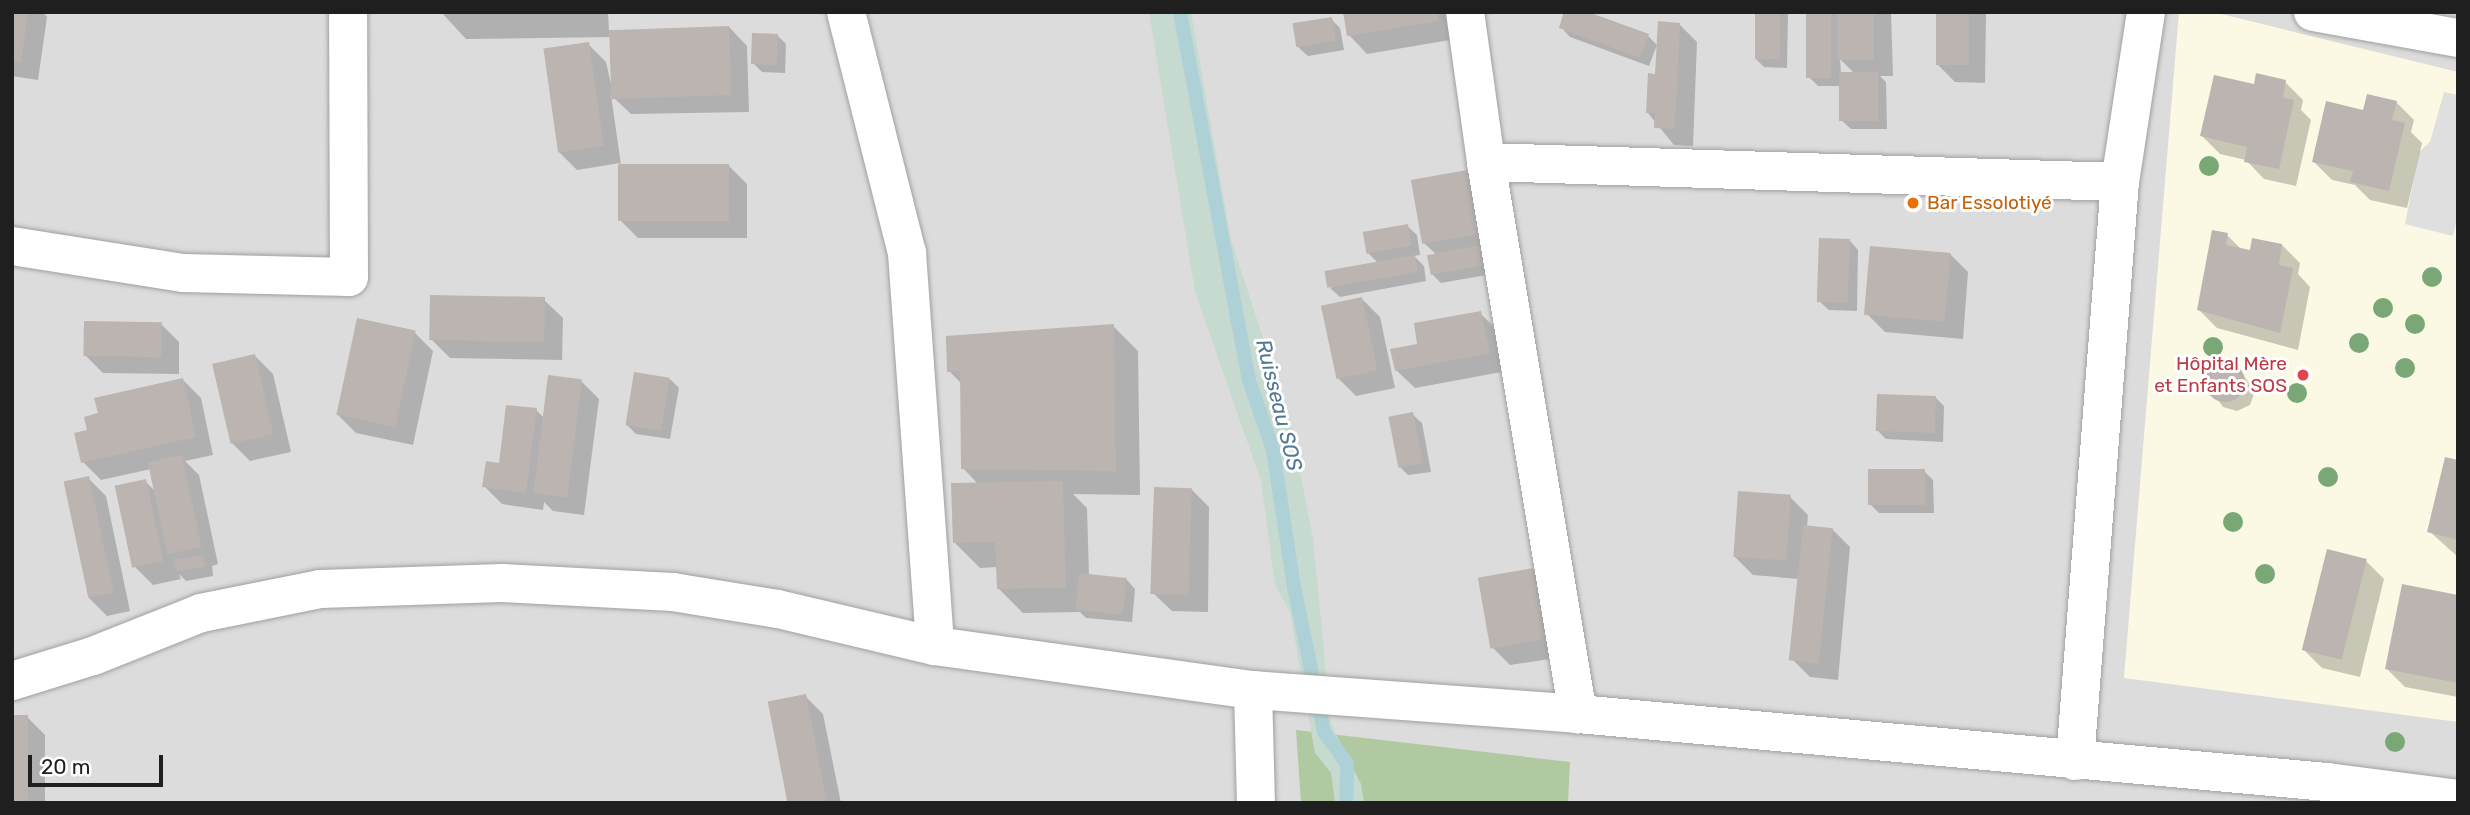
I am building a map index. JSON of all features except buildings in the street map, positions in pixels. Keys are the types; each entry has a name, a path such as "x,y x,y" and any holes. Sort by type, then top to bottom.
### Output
{"street":[{"path":"12,246 183,273 349,277 348,12"},
{"path":"846,12 907,253 935,646"},
{"path":"1465,12 1486,162 1578,714"},
{"path":"2075,761 2120,182 2146,12"},
{"path":"2313,12 2458,38"},
{"path":"1486,162 2120,182"},
{"path":"12,681 93,656 201,613 320,589 502,583 673,592 778,609 935,646 1253,690 1338,694 1578,714 2327,782 2458,799"},
{"path":"1253,690 1256,803"}],"shaded area":[{"path":"12,12 2458,12 2458,803 12,803"},
{"name":"Hôpital Mère et Enfants SOS","path":"2179,12 2213,12 2458,72 2458,722 2124,678"},
{"path":"2444,92 2458,95 2458,215 2453,236 2405,224 2419,152 2430,142"}],"green space":[{"path":"1149,12 1191,12 1231,240 1290,420 1313,538 1331,724 1361,784 1364,803 1335,803 1331,773 1315,753 1290,612 1275,585 1261,481 1195,292"},
{"path":"1296,730 1570,762 1568,803 1301,803"}],"waterway":[{"name":"Ruisseau SOS","path":"1180,12 1248,377 1273,450 1294,587 1324,732 1347,764 1346,803"}],"place":[{"name":"Bar Essolotiyé","path":"1913,203"},
{"name":"Hôpital Mère et Enfants SOS","path":"2303,375"}]}
